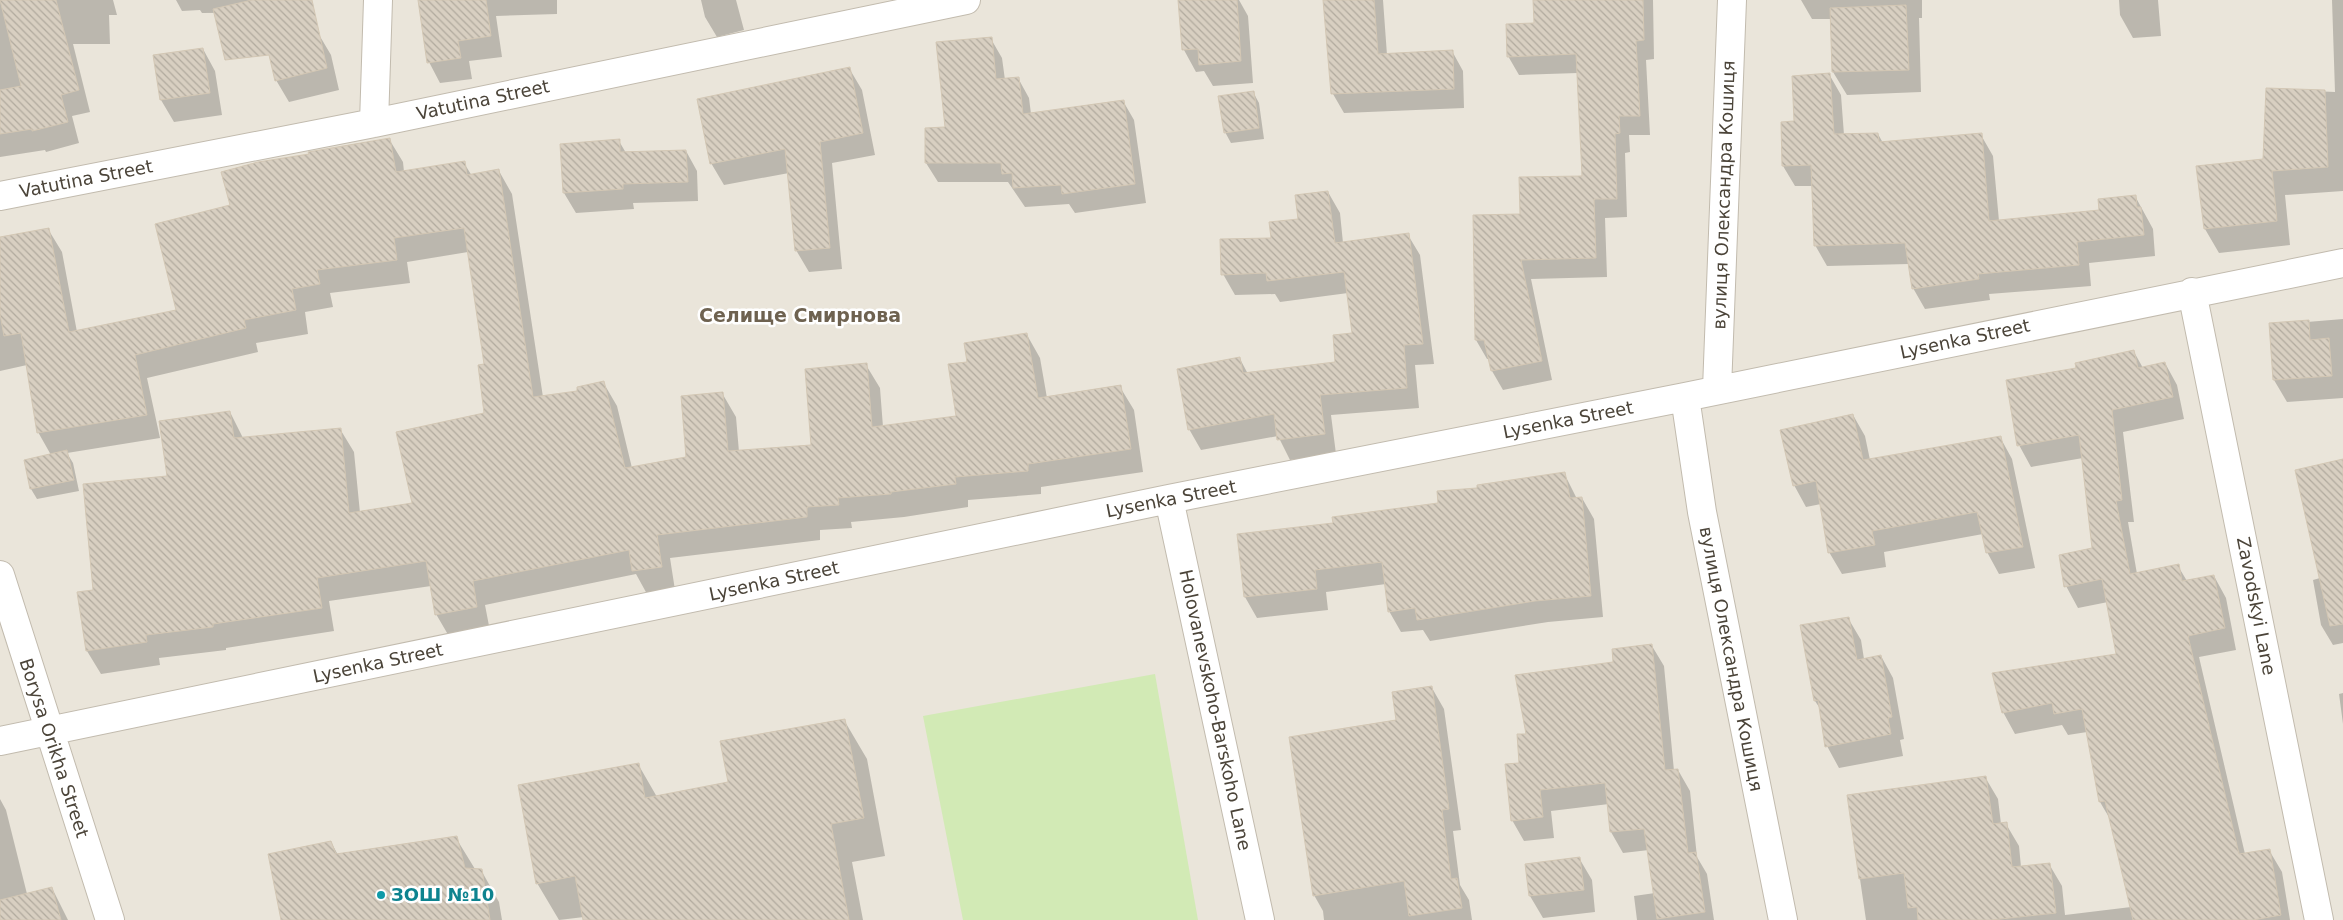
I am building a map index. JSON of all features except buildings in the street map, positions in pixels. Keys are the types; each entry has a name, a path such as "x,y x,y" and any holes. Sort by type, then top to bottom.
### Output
{"street":[{"path":"374,123 378,0"},
{"name":"Vatutina Street","path":"0,196 374,123 966,0"},
{"name":"вулиця Олександра Кошиця","path":"1717,389 1732,0"},
{"name":"Lysenka Street","path":"0,741 1169,499 1685,397 2192,292 2343,263"},
{"name":"Zavodskyi Lane","path":"2192,292 2319,920"},
{"name":"вулиця Олександра Кошиця","path":"1685,397 1702,512 1783,920"},
{"name":"Holovanevskoho-Barskoho Lane","path":"1169,499 1260,920"},
{"name":"Borysa Orikha Street","path":"0,576 110,920"}],"shaded area":[{"path":"0,0 2343,0 2343,920 0,920"}],"green space":[{"path":"1155,674 1198,920 963,920 923,716"}],"place":[{"name":"ЗОШ №10","path":"381,895"}],"district":[{"name":"Селище Смирнова","path":"800,315"}]}
